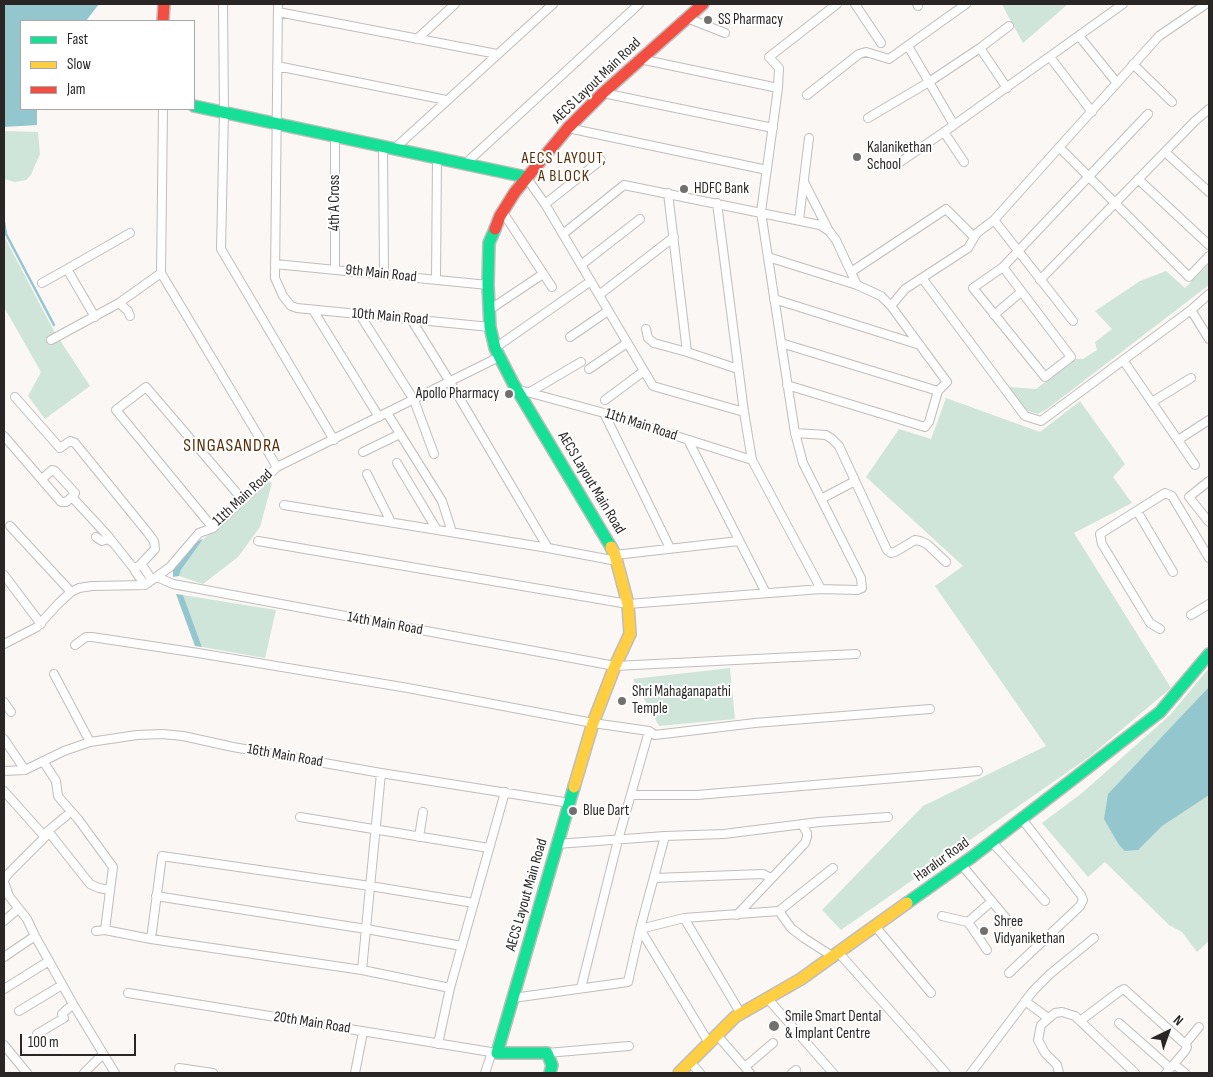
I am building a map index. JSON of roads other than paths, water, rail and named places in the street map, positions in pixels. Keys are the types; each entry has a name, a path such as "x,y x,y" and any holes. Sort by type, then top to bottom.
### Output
{"street":[{"path":"163,20 164,4"},
{"path":"223,4 224,112 220,249 334,440"},
{"path":"417,39 453,4"},
{"path":"384,275 389,148 446,100 553,4"},
{"path":"464,164 639,4"},
{"name":"AECS Layout Main Road","path":"494,1052 513,998 593,723 615,666 630,634 628,604 616,558 593,512 516,389 497,353 490,327 489,243 502,211 526,177 568,128 640,59 703,4"},
{"path":"258,541 628,604 822,588 857,590 862,588 862,583 803,463 795,433 761,212 778,88 778,68 770,57 838,4"},
{"path":"855,4 881,43"},
{"path":"806,95 859,54 866,52 886,59 908,46 966,4"},
{"path":"896,165 1123,4"},
{"path":"891,306 905,289 968,248 977,233 994,220 1159,36 1206,4"},
{"path":"276,264 278,8 417,39 496,54"},
{"path":"687,18 725,33"},
{"path":"868,118 929,82 1009,26"},
{"path":"1079,36 1117,83"},
{"path":"908,46 954,125"},
{"path":"980,48 1006,88"},
{"path":"1050,56 1092,112"},
{"path":"640,59 778,88"},
{"path":"1134,64 1172,102"},
{"path":"277,66 446,100"},
{"path":"603,93 773,128"},
{"path":"195,106 526,177 545,204 653,386 744,412"},
{"path":"1040,280 1209,109"},
{"path":"163,110 161,273 277,467"},
{"path":"1003,266 1071,357 1045,377 973,288 1003,266 1148,114"},
{"path":"568,128 767,170"},
{"path":"944,132 964,162"},
{"name":"4th A Cross","path":"335,136 335,270"},
{"path":"799,220 809,138"},
{"path":"1060,148 1189,276 1209,256"},
{"path":"1165,152 1209,192"},
{"path":"436,280 437,158"},
{"path":"545,204 601,160"},
{"path":"1138,179 1209,245"},
{"path":"804,182 829,231 836,240 857,285"},
{"path":"563,234 624,185 816,223 829,231"},
{"path":"668,194 687,352"},
{"path":"717,203 752,460 822,588"},
{"path":"851,272 946,209 974,237"},
{"path":"502,211 552,287"},
{"path":"581,265 640,218"},
{"path":"994,220 1073,321"},
{"path":"42,283 130,233"},
{"path":"599,295 674,237"},
{"path":"768,257 875,292 891,306 947,382 938,391 929,422 925,427 788,386"},
{"name":"9th Main Road","path":"276,264 488,285"},
{"name":"10th Main Road","path":"276,264 275,278 291,306 313,310 490,327"},
{"path":"67,269 95,317"},
{"path":"51,340 119,303 161,273"},
{"path":"489,310 543,274"},
{"path":"922,278 1025,416 1041,421 1191,310 1209,294"},
{"name":"11th Main Road","path":"71,592 86,586 144,584 155,578 170,567 206,531 277,467 450,382 497,353 591,281"},
{"path":"994,315 1022,292"},
{"path":"774,299 920,345"},
{"path":"119,303 128,311 130,316"},
{"path":"313,310 379,417"},
{"path":"1191,310 1209,339"},
{"path":"570,337 608,311"},
{"path":"360,314 414,400 434,454"},
{"path":"411,319 548,548"},
{"path":"646,330 648,338 654,342 738,368"},
{"path":"589,368 627,342"},
{"path":"781,343 938,391"},
{"path":"1123,360 1196,465"},
{"path":"530,392 581,362"},
{"path":"605,400 644,371"},
{"path":"1152,402 1191,378"},
{"path":"206,531 116,410 146,387 242,499"},
{"name":"11th Main Road","path":"516,389 604,413 752,460"},
{"path":"15,397 60,448 70,442 75,443 154,541 155,549 137,567"},
{"path":"387,413 442,501 452,532"},
{"path":"604,413 670,548"},
{"path":"1178,440 1209,420"},
{"path":"795,433 826,435 839,446 887,550 892,553 915,540 920,541 927,544 946,562"},
{"path":"363,452 400,434"},
{"path":"4,436 63,503 75,493 52,470 42,479"},
{"path":"688,440 766,593"},
{"path":"397,463 437,530"},
{"path":"367,474 391,522"},
{"path":"821,499 855,481"},
{"path":"1209,481 1189,496 1209,522"},
{"path":"1160,629 1150,623 1102,544 1100,534 1165,493 1172,496 1209,558"},
{"path":"72,497 104,534 137,567 155,578"},
{"path":"284,505 616,558 670,548 739,541"},
{"path":"1137,511 1173,572"},
{"path":"4,644 42,624 58,604 71,592 10,526"},
{"path":"96,537 102,541 108,540 115,545"},
{"path":"137,567 144,584"},
{"path":"4,575 42,624"},
{"name":"14th Main Road","path":"155,578 178,585 615,666 856,654"},
{"path":"1191,615 1209,604"},
{"path":"75,645 86,637 92,637 202,654 408,688 593,723 649,731 655,735 754,723 930,708"},
{"name":"Haralur Road","path":"679,1073 735,1017 800,979 875,926 992,842 1160,712 1209,654"},
{"path":"54,674 90,742"},
{"path":"4,702 11,712"},
{"path":"581,988 618,840 649,731"},
{"name":"16th Main Road","path":"4,771 25,770 64,751 90,742 137,734 162,734 381,773 570,803"},
{"path":"4,739 25,770"},
{"path":"44,761 56,781 58,796 78,819 113,867 105,930"},
{"path":"631,795 697,795 978,771"},
{"path":"362,970 381,773"},
{"path":"4,791 46,834 90,884 110,890"},
{"path":"438,1044 450,988 505,792"},
{"path":"419,837 423,812"},
{"path":"66,816 8,874 4,881 6,898 27,919 62,985 115,1073"},
{"path":"300,817 489,848"},
{"path":"557,844 665,836 724,834 802,824 888,817"},
{"path":"1009,973 1080,906 1083,900 1022,819"},
{"path":"737,915 805,843 806,833 802,824"},
{"path":"513,998 628,982 665,836"},
{"path":"992,842 1044,901"},
{"path":"151,938 162,856 474,903"},
{"path":"961,864 1010,923"},
{"path":"640,929 684,918 779,911 833,868"},
{"path":"654,878 763,874 771,878"},
{"path":"156,896 462,946"},
{"path":"968,922 992,901"},
{"path":"4,921 18,909"},
{"path":"779,911 791,928 835,954 946,1073"},
{"path":"942,916 968,922 987,950"},
{"path":"684,918 741,1014"},
{"path":"875,926 931,993"},
{"path":"640,929 713,1039 748,1070 773,1043"},
{"path":"96,931 105,930 362,970 450,988"},
{"path":"4,957 35,936"},
{"path":"971,1073 1040,982 1094,938"},
{"path":"4,989 49,961"},
{"path":"19,1012 62,985"},
{"path":"1080,1021 1124,989 1187,1047 1170,1068"},
{"name":"20th Main Road","path":"128,993 494,1052"},
{"path":"768,999 833,1073"},
{"path":"1025,1001 1048,1018"},
{"path":"37,1034 64,1018 62,1014 73,1004"},
{"path":"1058,1073 1057,1065 1045,1052 1038,1040 1041,1025 1055,1012 1075,1016 1136,1073"},
{"path":"1119,1023 1170,1068 1185,1073"},
{"path":"1185,1044 1199,1027"},
{"path":"355,1073 363,1032"},
{"path":"4,1045 27,1073"},
{"path":"485,1073 494,1052 547,1053 629,1046"},
{"path":"547,1053 552,1065 550,1073"},
{"path":"84,1073 104,1054"},
{"path":"690,1062 700,1073"},
{"path":"179,1068 213,1073"}],"water":[{"path":"4,4 99,4 87,20 20,20 20,110 37,110 37,125 4,127"},
{"path":"203,539 181,570 179,576 173,577 173,569 193,543"},
{"path":"176,594 183,595 202,647 195,646"},
{"path":"1209,687 1209,795 1162,826 1138,850 1125,851 1119,845 1104,819 1108,794"}],"waterway":[{"path":"4,222 6,234 54,325"}],"place":[{"name":"SS Pharmacy","path":"708,20"},
{"name":"Kalanikethan School","path":"857,157"},
{"name":"HDFC Bank","path":"684,189"},
{"name":"Apollo Pharmacy","path":"509,394"},
{"name":"Shri Mahaganapathi Temple","path":"622,701"},
{"name":"Blue Dart","path":"573,811"},
{"name":"Shree Vidyanikethan","path":"984,931"},
{"name":"Smile Smart Dental & Implant Centre","path":"774,1026"}],"district":[{"name":"AECS LAYOUT, A BLOCK","path":"564,168"},
{"name":"SINGASANDRA","path":"232,446"}]}
